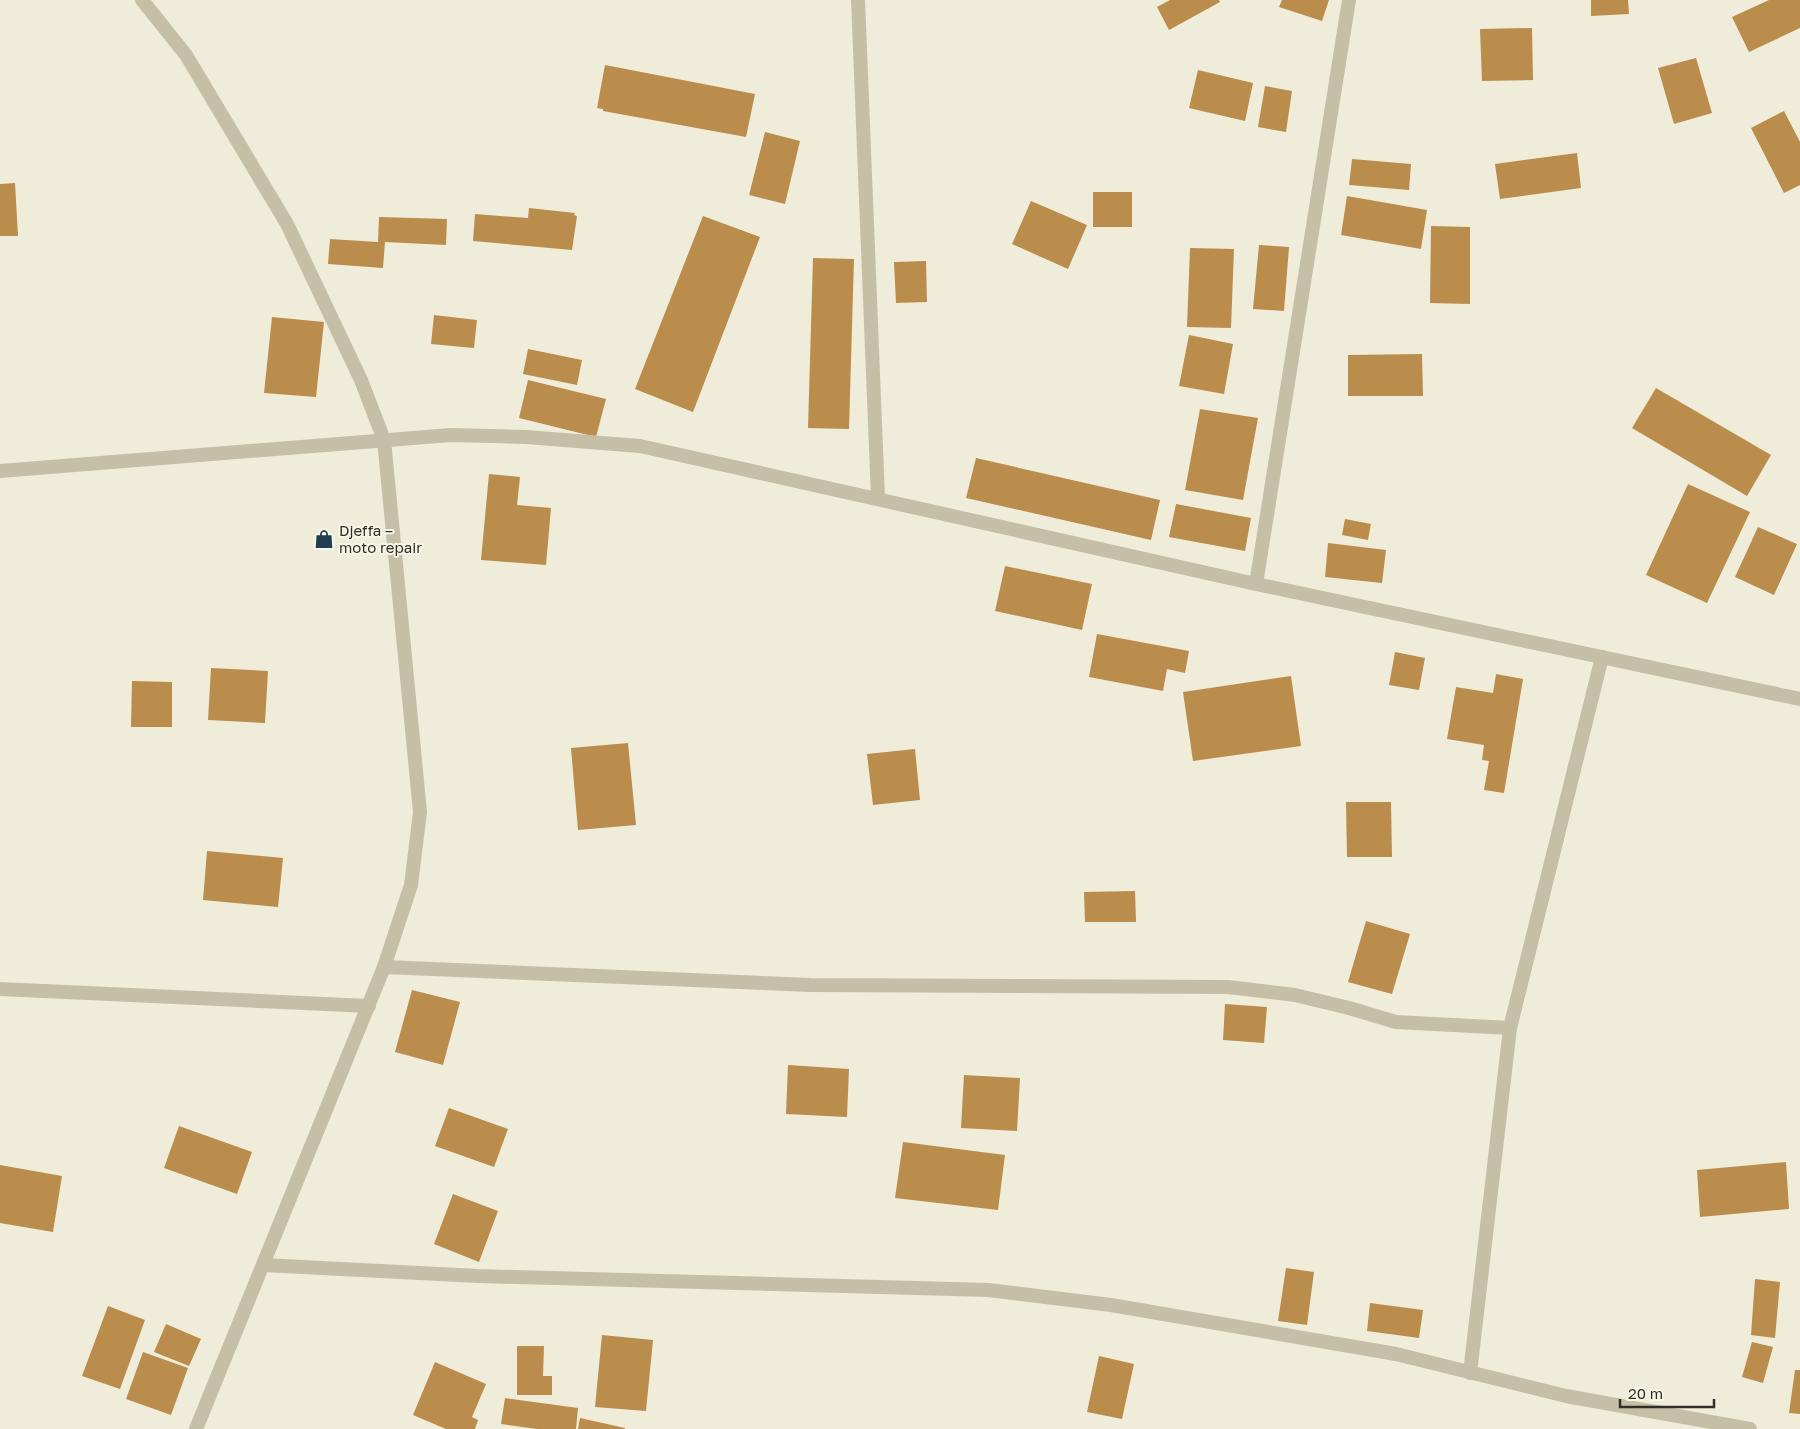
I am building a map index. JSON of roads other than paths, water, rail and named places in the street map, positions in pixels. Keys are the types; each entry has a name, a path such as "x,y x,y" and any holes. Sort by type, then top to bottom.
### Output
{"street":[{"path":"142,0 186,55 287,224 361,380 384,440 420,812 411,885 384,967 196,1429"},
{"path":"858,0 878,498"},
{"path":"1256,584 1349,0"},
{"path":"0,471 451,434 640,446 1256,584 1800,699"},
{"path":"1470,1373 1510,1028 1602,656"},
{"path":"384,967 810,985 1228,987 1295,995 1396,1022 1510,1028"},
{"path":"0,989 369,1006"},
{"path":"263,1266 478,1276 988,1290 1111,1305 1396,1354 1566,1396 1750,1429"}],"place":[{"name":"Djeffa – moto repair","path":"324,539"}]}
